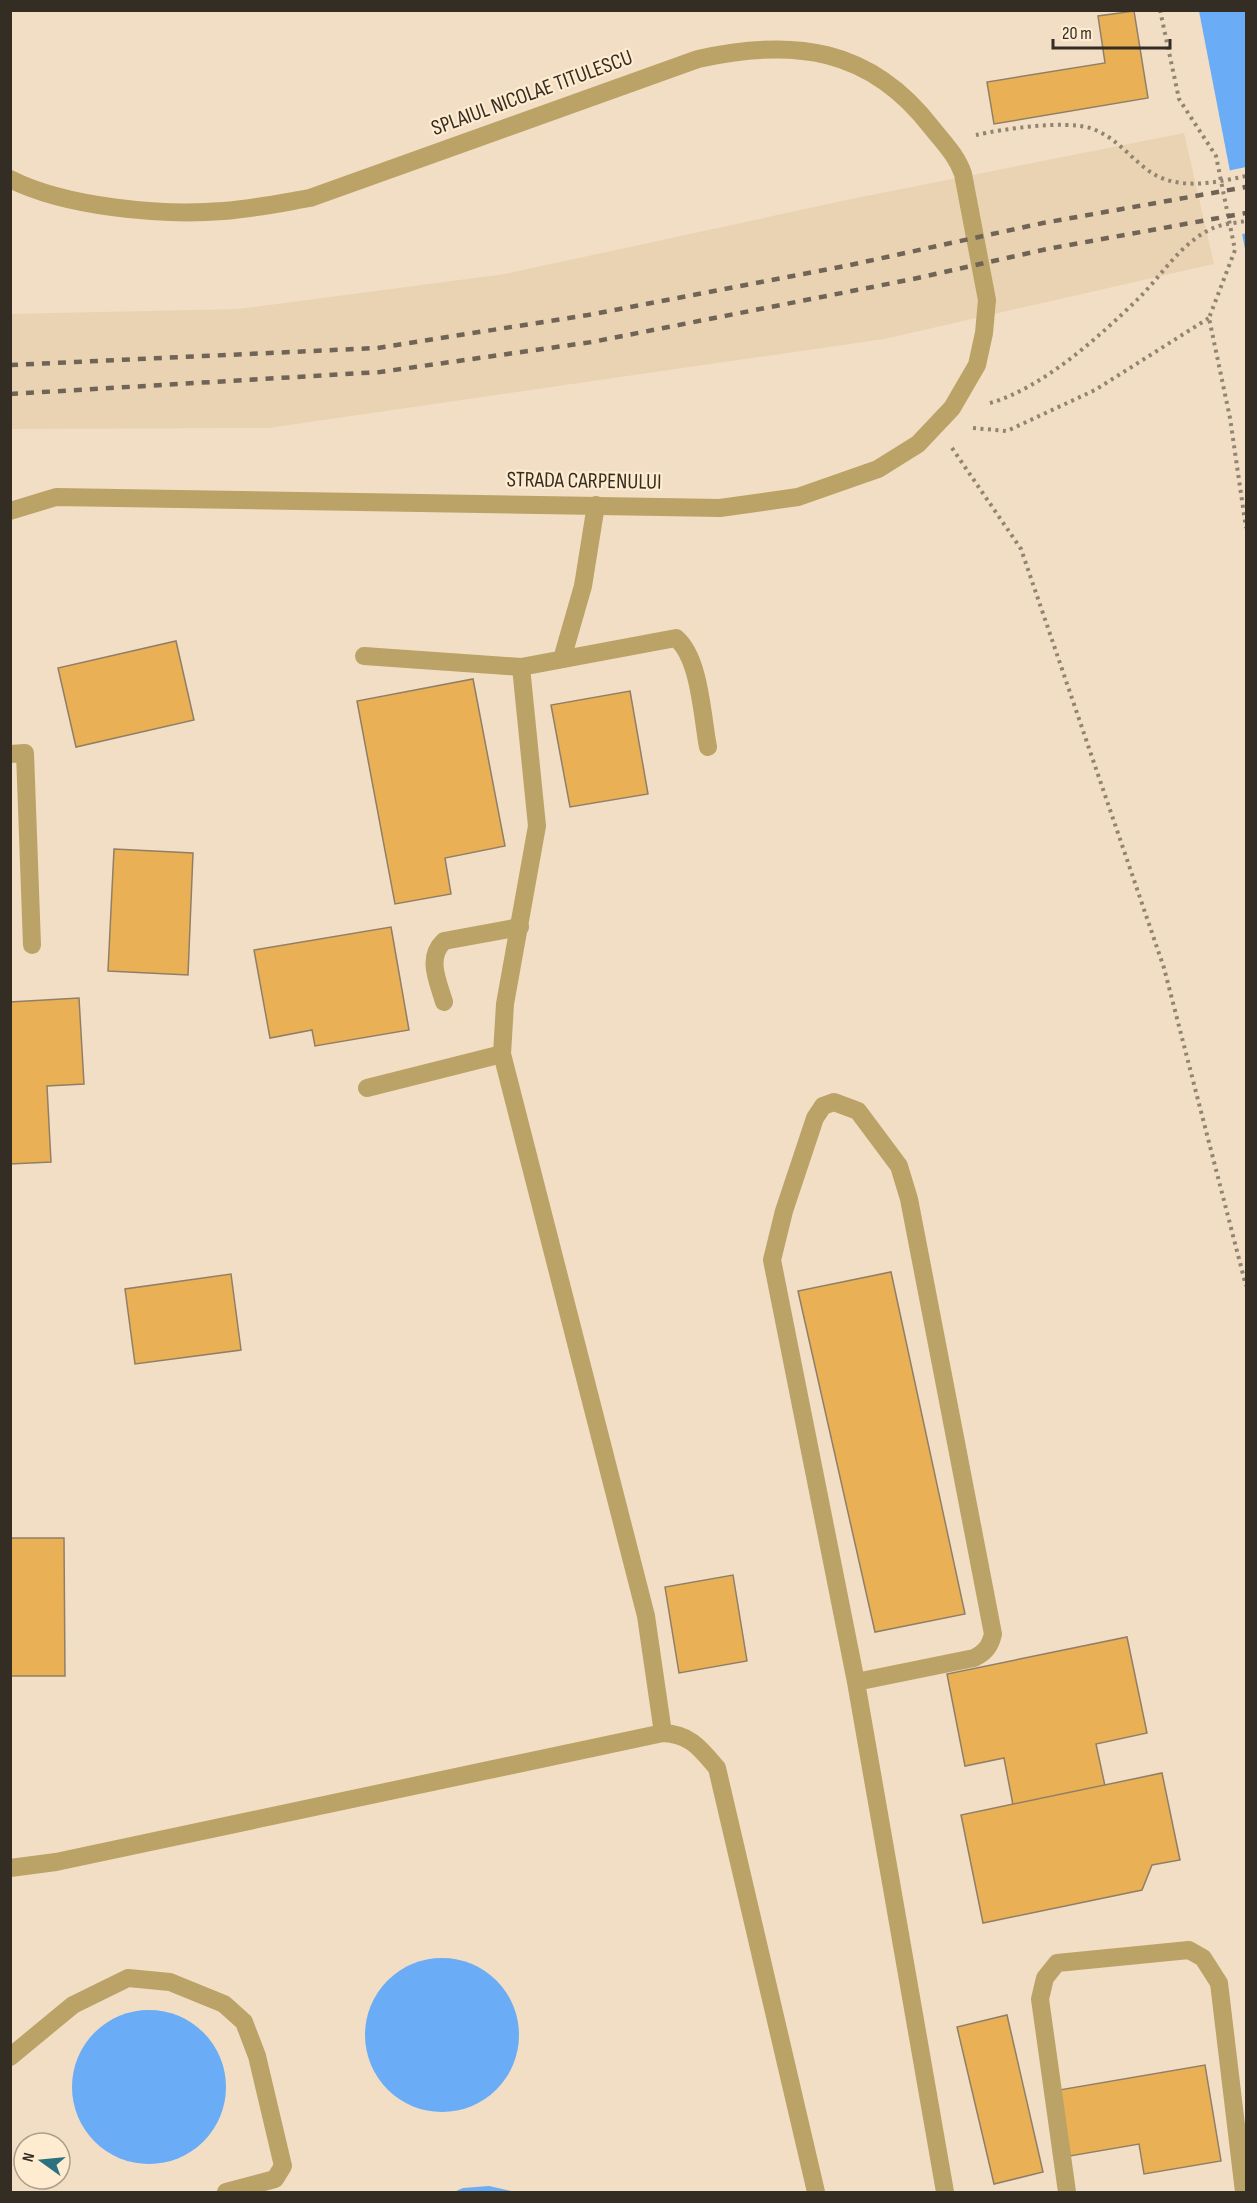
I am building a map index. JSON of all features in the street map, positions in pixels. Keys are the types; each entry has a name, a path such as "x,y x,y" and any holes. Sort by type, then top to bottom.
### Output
{"street":[{"name":"SPLAIUL NICOLAE TITULESCU","path":"10,179 22,185 74,200 131,210 222,212 268,206 310,198 698,59 766,50 817,53 858,64 907,100 943,141 956,158 963,174 976,238"},
{"name":"STRADA CARPENULUI","path":"10,511 57,496 720,508 798,497 878,469 918,444 957,400 977,364 984,333 987,300 976,238"},
{"path":"562,659 583,586 596,505"},
{"path":"364,656 520,667 676,638 685,646 692,660 708,747"},
{"path":"520,667 537,826 505,1004 502,1054 646,1616 663,1733"},
{"path":"10,754 25,753 32,945"},
{"path":"444,1002 433,963 435,950 439,945 444,941 520,927"},
{"path":"367,1088 502,1054"},
{"path":"856,1682 974,1658 984,1653 990,1645 993,1634 909,1199 899,1166 858,1112 834,1102 823,1106 815,1118 784,1211 772,1260 856,1682 945,2193"},
{"path":"10,1868 67,1859 663,1733 680,1734 696,1742 717,1767 816,2193"},
{"path":"1067,2193 1040,1999 1045,1978 1057,1963 1189,1950 1203,1958 1219,1983 1244,2193"},
{"path":"10,2057 73,2006 128,1978 170,1982 224,2004 244,2022 257,2056 283,2166 275,2179 226,2193"}],"path":[{"path":"1160,10 1179,99 1216,156 1235,250 1209,318 1230,418 1246,528"},
{"path":"943,141 1018,126 1087,127 1111,136 1147,170 1166,180 1202,185 1246,176"},
{"path":"957,400 986,404 1012,397 1068,359 1139,298 1186,246 1212,228 1246,221"},
{"path":"936,425 1007,431 1095,390 1209,318"},
{"path":"936,425 1021,549 1164,968 1246,1286"}],"shaded area":[{"path":"1184,133 1214,264 884,339 268,428 11,429 10,314 238,309 505,274 856,198"}],"water":[{"path":"1199,11 1246,11 1246,254"},
{"path":"442,1958 457,1959 472,1964 497,1980 513,2005 518,2020 518,2050 513,2065 497,2090 472,2106 457,2111 442,2112 427,2111 412,2106 387,2090 371,2065 366,2050 365,2035 366,2020 371,2005 387,1980 412,1964 427,1959"},
{"path":"149,2010 164,2011 178,2016 204,2032 220,2058 225,2072 225,2102 220,2116 204,2142 178,2158 164,2163 149,2164 134,2163 120,2158 94,2142 78,2116 73,2102 72,2087 73,2072 78,2058 94,2032 120,2016 134,2011"},
{"path":"489,2186 516,2192 454,2192 463,2188"}],"pier":[{"path":"1246,167 1246,233 1240,235 1227,171"}],"building":[{"path":"1134,11 1148,98 994,124 987,82 1105,63 1098,16"},
{"path":"176,641 194,720 76,747 58,668"},
{"path":"473,679 505,846 445,858 451,894 395,904 357,701"},
{"path":"630,691 648,794 570,807 551,705"},
{"path":"114,849 193,853 188,975 108,971"},
{"path":"391,927 409,1030 315,1046 312,1030 270,1038 254,950"},
{"path":"79,998 84,1084 47,1086 51,1162 10,1164 10,1002"},
{"path":"891,1272 965,1614 875,1632 798,1291"},
{"path":"231,1274 241,1350 135,1364 125,1289"},
{"path":"10,1538 64,1538 65,1676 10,1676"},
{"path":"733,1575 747,1661 679,1673 665,1587"},
{"path":"1127,1637 1147,1733 1096,1744 1105,1786 1013,1805 1004,1758 965,1766 947,1674"},
{"path":"1162,1773 1180,1860 1152,1865 1142,1890 983,1923 961,1815"},
{"path":"1007,2015 1043,2172 994,2184 957,2027"},
{"path":"1205,2065 1221,2161 1144,2174 1139,2144 1070,2156 1059,2090"}],"railway":[{"path":"10,365 377,348 588,315 850,265 1043,223 1246,187"},
{"path":"10,394 380,372 592,342 913,279 1047,249 1246,213"}]}
